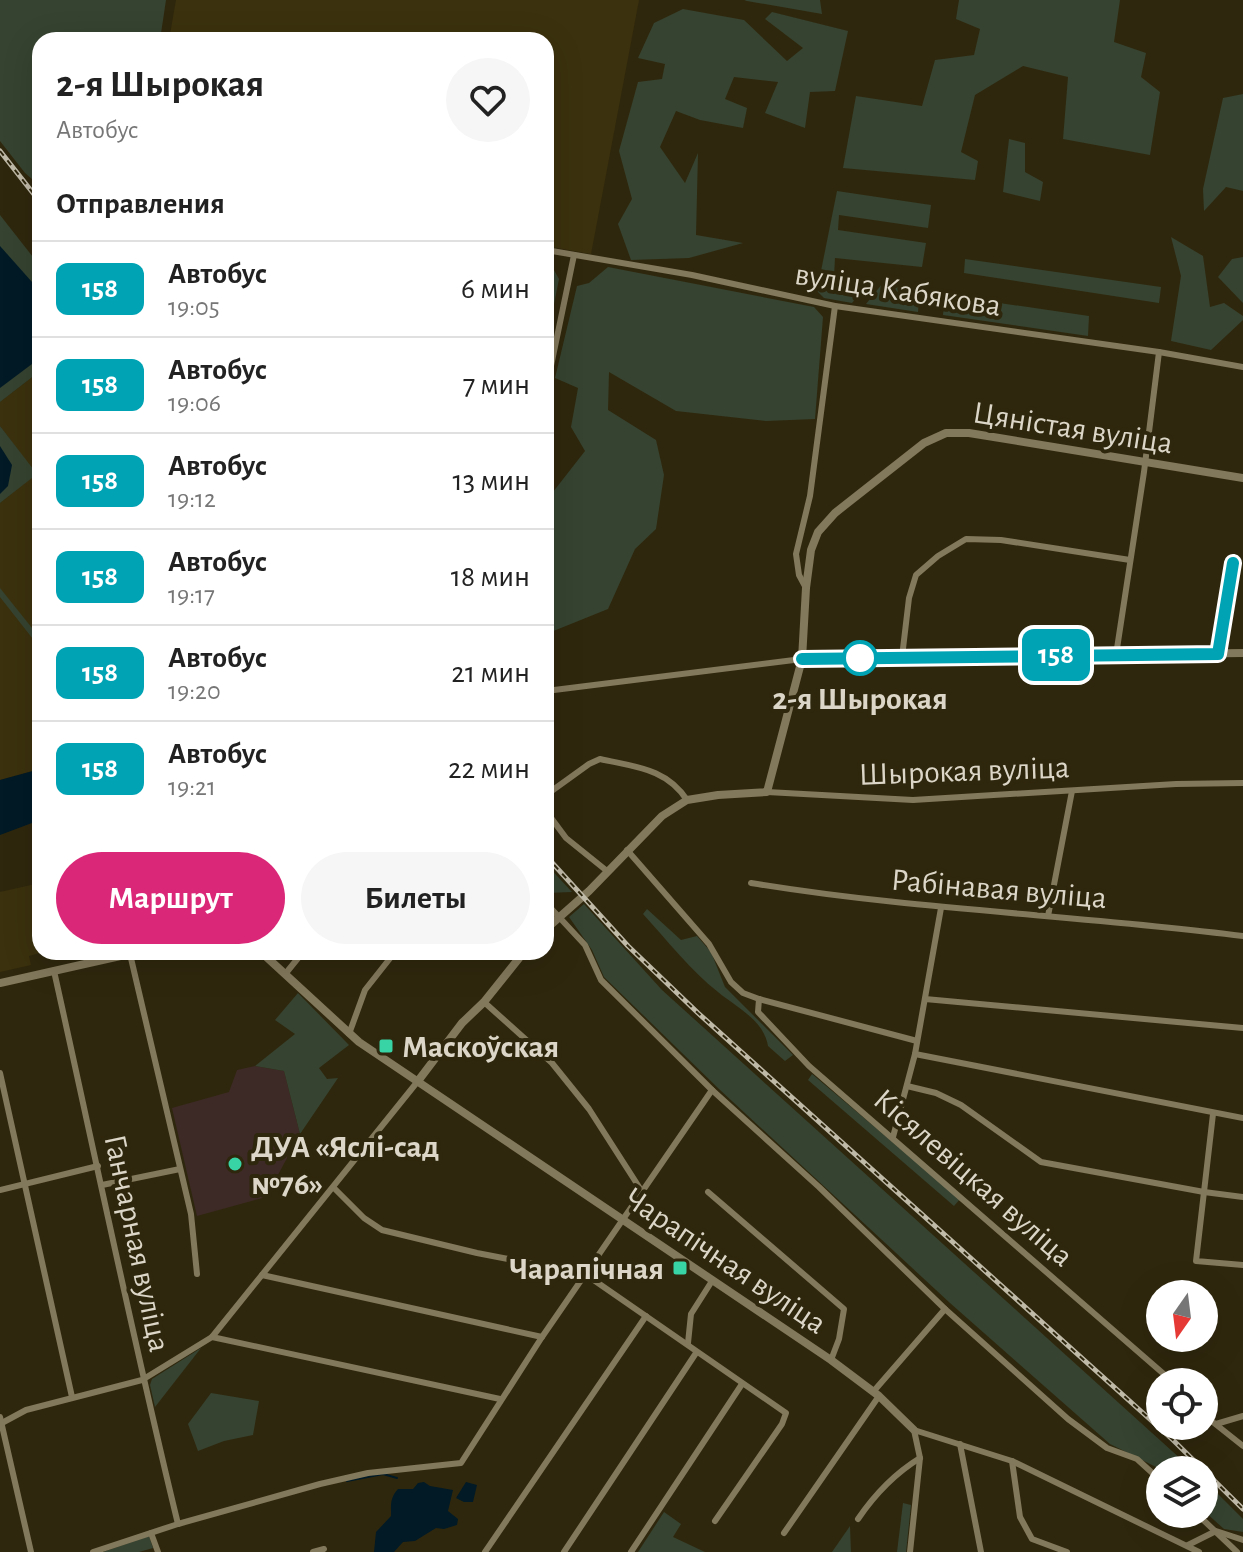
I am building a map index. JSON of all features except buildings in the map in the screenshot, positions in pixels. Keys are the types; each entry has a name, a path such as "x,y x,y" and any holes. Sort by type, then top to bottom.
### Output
{"street":[{"name":"вуліца Кабякова","path":"554,251 692,275 835,306 1159,352 1243,367"},
{"path":"554,351 574,255"},
{"path":"806,588 799,575 796,554 810,496 835,306"},
{"path":"1116,655 1159,352"},
{"name":"Цяністая вуліца","path":"767,792 802,659 811,550 823,524 907,455 940,435 969,433 1243,478"},
{"path":"902,657 909,598 916,575 938,556 966,539 1001,540 1130,560"},
{"path":"1218,654 1233,563"},
{"path":"554,690 802,659 1243,653"},
{"path":"554,789 600,759 668,778 687,800"},
{"name":"Шырокая вуліца","path":"554,922 586,894 662,816 687,800 767,792 913,800 1176,784 1243,783"},
{"path":"1048,916 1072,791"},
{"path":"554,822 566,838 607,871"},
{"path":"627,850 709,944 731,982 743,993 917,1041"},
{"name":"Рабінавая вуліца","path":"751,883 941,908 1243,936"},
{"path":"893,1137 915,1054 941,908"},
{"path":"554,912 585,945 601,980 712,1090 819,1187 945,1309 1068,1419 1107,1448 1137,1459 1146,1467"},
{"path":"0,983 103,960"},
{"path":"135,960 191,1214 197,1274"},
{"name":"Чарапічная вуліца","path":"271,960 349,1034 831,1360 876,1394 914,1430 1012,1461 1199,1552"},
{"path":"286,973 297,960"},
{"path":"349,1034 365,990 389,960"},
{"path":"31,1552 0,1421 26,1410 142,1380 212,1337 334,1188 462,1023 484,1002 518,960"},
{"name":"Ганчарная вуліца","path":"54,971 142,1380 178,1524"},
{"name":"Кісялевіцкая вуліца","path":"759,999 758,1012 809,1066 1157,1368"},
{"path":"925,999 1243,1028"},
{"path":"484,1002 552,1063 589,1109 641,1190"},
{"path":"915,1054 1243,1118"},
{"path":"0,1073 72,1397"},
{"path":"907,1086 936,1093 961,1105 1041,1162 1243,1197"},
{"path":"93,1552 178,1524 368,1473 461,1463 500,1399 712,1090"},
{"path":"1213,1114 1196,1261 1243,1265"},
{"path":"0,1190 98,1166"},
{"path":"102,1185 180,1169"},
{"path":"334,1188 364,1218 382,1230 585,1274 786,1413 782,1424 715,1521"},
{"path":"708,1192 844,1309 839,1339 831,1360"},
{"path":"262,1275 542,1337"},
{"path":"688,1343 691,1314 712,1281"},
{"path":"784,1533 876,1394 945,1309"},
{"path":"485,1552 646,1316"},
{"path":"212,1337 500,1399"},
{"path":"564,1552 696,1353"},
{"path":"631,1552 742,1384"},
{"path":"1218,1423 1243,1416"},
{"path":"1218,1426 1243,1446"},
{"path":"910,1552 920,1458 914,1430"},
{"path":"960,1444 981,1552"},
{"path":"858,1519 873,1497 901,1469 920,1458"},
{"path":"1012,1461 1020,1517 1032,1539 1067,1552"},
{"path":"1213,1528 1237,1552"},
{"path":"1188,1545 1216,1531 1243,1540"},
{"path":"151,1533 158,1552"},
{"path":"313,1552 324,1549"}],"shaded area":[{"path":"176,0 639,0 591,254 554,247 554,32 170,32"},
{"path":"32,377 32,469 0,426 0,402"},
{"path":"32,477 32,771 0,780 0,503"},
{"path":"32,885 31,965 0,972 0,892"},
{"name":"ДУА «Яслі-сад №76»","path":"255,1066 284,1071 300,1134 266,1197 197,1216 172,1108 229,1092 237,1070"}],"green space":[{"path":"0,0 166,0 161,32 32,32 32,179 0,141"},
{"path":"744,0 820,0 822,14 747,1"},
{"path":"959,0 1120,0 1114,42 1146,53 1141,77 1160,92 1150,155 1063,139 1068,77 1023,66 975,95 961,152 978,161 975,180 843,168 856,96 922,106 935,60 974,55 980,29 956,19"},
{"path":"683,9 744,20 787,61 803,48 765,19 772,12 848,31 835,91 810,92 805,128 765,113 778,82 734,77 725,99 747,108 743,128 700,120 676,111 660,147 685,183 698,153 696,235 743,243 689,258 631,260 618,224 632,199 619,151 638,82 662,79 665,64 638,58 654,23"},
{"path":"1243,94 1243,191 1226,187 1204,211 1203,189 1223,98"},
{"path":"1009,139 1025,143 1025,172 1043,182 1040,201 1003,192"},
{"path":"837,191 931,205 928,228 839,215 838,230 926,243 922,267 835,258 834,276 868,283 852,303 824,298 817,291"},
{"path":"0,215 32,256 32,377 0,402"},
{"path":"1171,237 1203,256 1210,307 1224,303 1243,316 1243,320 1211,350 1171,341 1181,276"},
{"path":"1243,257 1243,303 1218,277 1232,259"},
{"path":"965,259 1161,287 1159,303 964,273"},
{"path":"608,267 814,307 823,317 815,419 766,421 676,411 609,372 608,410 656,440 664,475 656,529 635,549 608,609 554,631 554,491 585,451 571,427 578,388 555,378 577,286 589,283"},
{"path":"554,270 559,279 554,304"},
{"path":"882,284 920,288 918,312 866,304"},
{"path":"945,295 1089,316 1088,336 943,315"},
{"path":"0,426 32,468 32,478 0,503"},
{"path":"0,588 32,628 32,638 0,597"},
{"path":"554,873 572,892 554,893"},
{"path":"584,904 662,990 1146,1428 1146,1440 1160,1440 1178,1456 1146,1456 1146,1462 1110,1444 950,1303 719,1089 604,977 592,950 569,917"},
{"path":"647,909 681,940 697,936 711,952 725,987 793,1055 785,1061 768,1046 755,1021 688,965 643,914"},
{"path":"298,993 349,1045 319,1068 327,1079 338,1078 300,1134 284,1071 255,1066 295,1034 275,1020"},
{"path":"812,1074 960,1199 954,1206 808,1080"},
{"path":"201,1348 155,1407 150,1385 152,1379"},
{"path":"211,1393 259,1401 253,1435 198,1451 188,1424"},
{"path":"1218,1494 1243,1519 1243,1532 1224,1529 1218,1524"},
{"path":"903,1503 911,1505 906,1552 897,1552"},
{"path":"664,1512 681,1524 673,1537 705,1552 638,1552"},
{"path":"850,1526 851,1552 832,1552"},
{"path":"149,1536 153,1548 139,1552 103,1552"}],"water":[{"path":"0,246 32,282 32,364 0,388"},
{"path":"0,446 12,465 8,486 0,494"},
{"path":"32,771 32,823 0,835 0,780"},
{"path":"424,1482 453,1490 448,1511 458,1519 457,1525 436,1528 415,1541 403,1542 394,1552 374,1552 376,1532 391,1516 395,1492 398,1489 413,1489"},
{"path":"466,1482 477,1485 473,1502 456,1498"}],"waterway":[{"path":"347,1481 383,1474 397,1478"}],"railway":[{"path":"0,151 32,192"},
{"path":"554,865 628,946 698,1013 1173,1440 1243,1509"}],"bus line":[{"name":"158","path":"802,659 1218,654 1233,563"}],"place":[{"name":"2-я Шырокая","path":"860,658"},
{"name":"Маскоўская","path":"386,1046"},
{"name":"ДУА «Яслі-сад №76»","path":"235,1164"},
{"name":"Чарапічная","path":"680,1268"}]}
